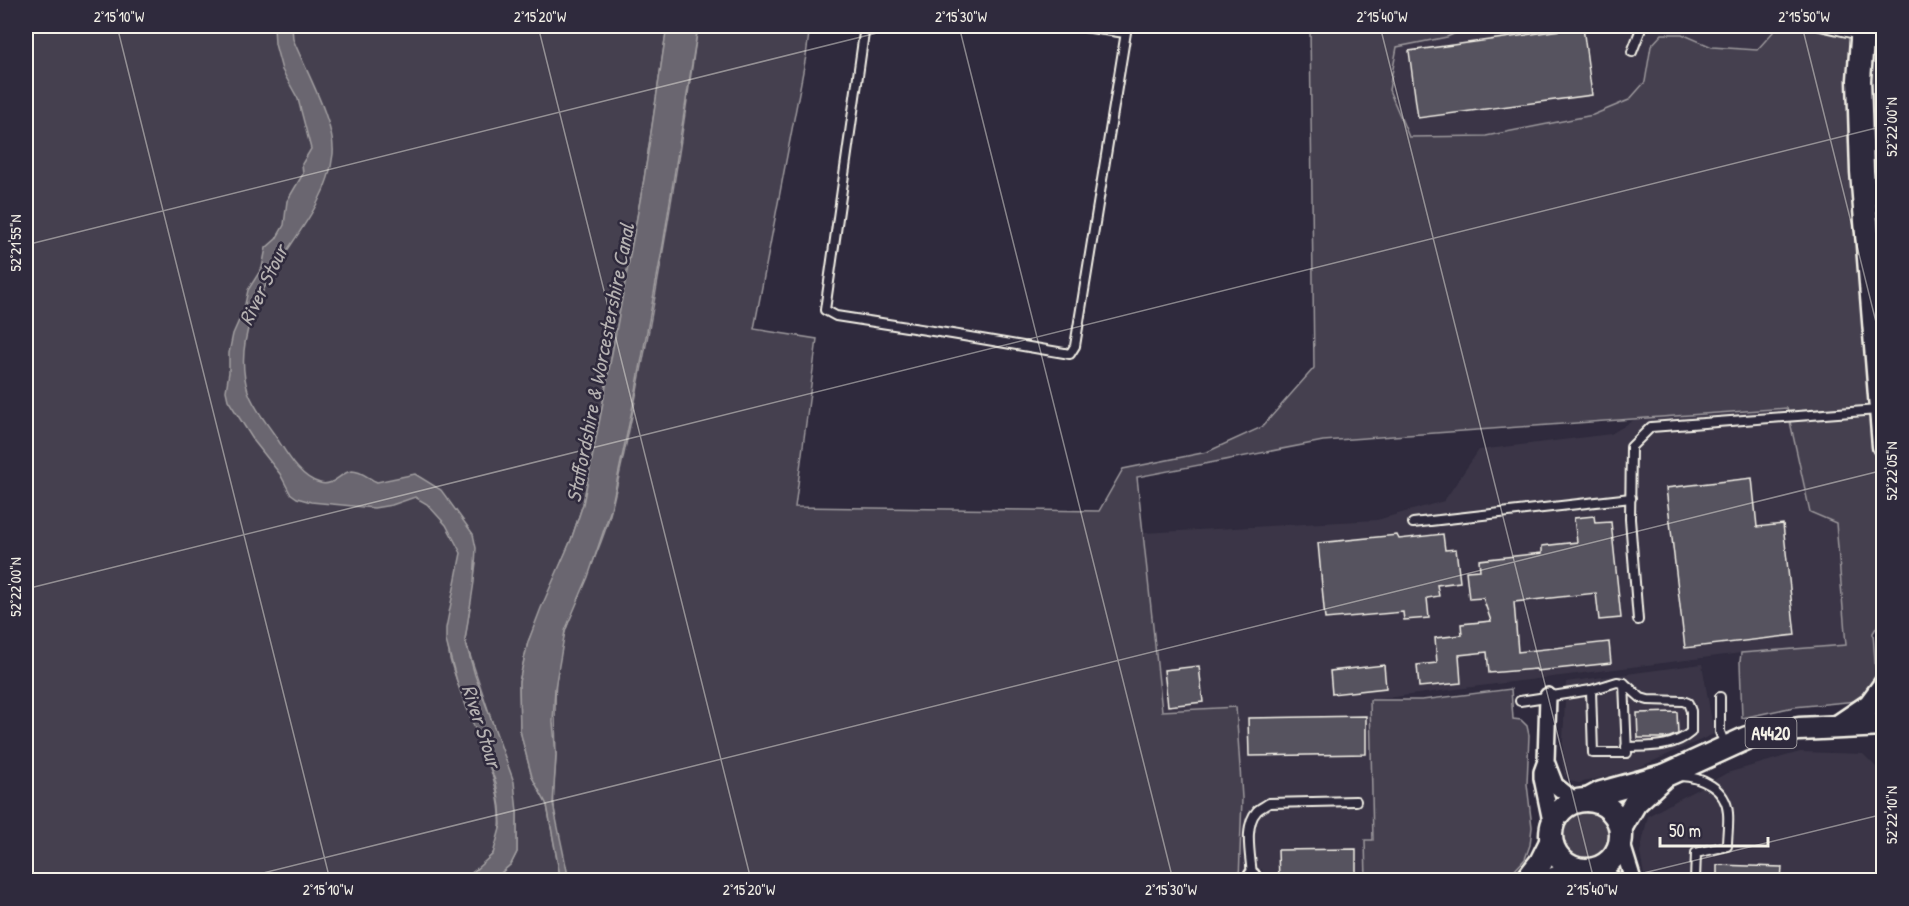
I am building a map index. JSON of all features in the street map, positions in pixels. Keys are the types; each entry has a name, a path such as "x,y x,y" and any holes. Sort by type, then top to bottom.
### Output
{"main road":[{"path":"1862,30 1859,80 1860,128 1876,265 1880,410 1884,446"},
{"path":"1837,727 1870,705 1884,686"},
{"name":"A4420","path":"1582,801 1601,793 1666,775 1747,738 1778,731 1884,725"},
{"name":"A4420","path":"1621,834 1635,803 1666,775"},
{"path":"1527,880 1541,862 1560,811 1582,801 1601,803 1611,810 1621,834 1614,858 1605,866 1551,880"},
{"path":"1552,834 1560,859 1586,870"}],"street":[{"path":"1548,696 1546,761 1542,778 1552,834"},
{"path":"1546,761 1555,785 1561,791 1582,801"},
{"path":"1621,834 1633,880"},
{"path":"1586,870 1606,874 1614,880"}],"lane":[{"path":"865,26 825,310 836,316 1070,354 1075,346 1126,29 1077,26"},
{"path":"1632,52 1642,26"},
{"path":"1820,26 1862,30"},
{"path":"1638,620 1630,498 1631,447 1651,427 1880,410"},
{"path":"1413,523 1630,498"},
{"path":"1520,701 1591,690 1617,682 1624,683 1641,698 1683,701 1688,704 1692,724 1691,732 1686,736 1668,745 1626,747"},
{"path":"1591,690 1593,753 1627,753 1624,683"},
{"path":"1720,697 1720,732 1726,747"},
{"path":"1666,775 1702,780 1717,790 1728,808 1727,846 1696,853 1695,880"},
{"path":"1252,878 1249,833 1251,821 1257,810 1269,803 1356,801"}],"shaded area":[{"path":"26,26 667,26 644,179 583,504 571,540 528,642 519,682 520,730 532,777 547,805 559,880 493,880 511,864 517,852 517,812 501,749 465,640 476,563 459,569 450,614 448,648 457,680 494,783 500,808 500,831 494,852 464,880 26,880"},
{"path":"698,26 810,26 754,329 817,339 795,507 1099,511 1123,469 1207,452 1262,427 1314,368 1310,26 1471,26 1447,37 1397,47 1389,90 1409,137 1486,136 1593,115 1629,100 1645,82 1651,46 1662,34 1682,34 1712,47 1757,50 1774,31 1775,26 1820,26 1861,35 1863,26 1883,26 1884,615 1873,633 1876,674 1866,695 1857,701 1794,707 1742,718 1741,653 1846,645 1836,523 1810,512 1787,408 1323,441 1137,477 1162,711 1236,707 1242,798 1239,880 583,880 580,875 575,880 568,880 558,833 554,799 555,692 558,660 571,614 608,523 612,507 638,387 660,267"},
{"path":"1471,26 1775,26 1774,31 1757,50 1712,47 1682,34 1651,46 1645,82 1629,100 1593,115 1486,136 1409,137 1389,90 1397,47 1446,37"},
{"path":"1787,408 1809,512 1836,523 1846,646 1741,653 1370,700 1373,840 1365,841 1366,880 1263,880 1262,869 1239,871 1242,798 1162,711 1143,533 1377,520 1444,501 1479,450 1611,434 1639,417"},
{"path":"1702,664 1714,734 1633,770 1579,783 1570,781 1564,774 1562,760 1566,682"},
{"path":"1511,689 1513,719 1521,720 1527,726 1529,735 1527,784 1532,827 1530,845 1525,859 1502,880 1366,880 1365,840 1373,840 1370,700 1422,700"},
{"path":"1800,752 1863,754 1881,772 1882,880 1645,880 1640,853 1648,816 1727,773"},
{"path":"1581,809 1591,809 1605,816 1612,835 1605,854 1591,861 1581,861 1571,857 1564,850 1560,840 1560,830 1564,820 1571,813"}],"water":[{"name":"River Stour","path":"274,26 292,26 293,39 330,127 333,154 327,182 321,195 308,220 274,270 257,303 246,338 244,355 244,373 248,391 256,408 288,455 299,470 312,480 325,484 352,471 377,482 415,474 441,490 473,534 476,548 474,582 465,640 475,675 514,782 517,812 517,852 511,864 493,880 464,880 493,854 501,825 496,783 458,685 446,641 446,628 461,553 446,525 427,504 415,497 374,508 311,502 297,498 290,493 280,474 254,441 228,400 226,391 233,334 244,309 248,290 262,268 266,248 276,239 284,225 287,201 303,174 302,164 311,149 298,99 282,70 275,44"},
{"path":"667,26 698,26 663,245 611,509 588,577 565,631 555,688 553,722 556,755 553,804 569,880 559,880 547,805 532,777 520,730 519,682 528,642 571,540 583,504 644,179"}],"building":[{"path":"1583,27 1592,95 1418,118 1409,51"},
{"path":"1752,478 1757,527 1783,524 1795,635 1685,648 1666,488"},
{"path":"1594,516 1595,523 1611,522 1621,618 1599,620 1596,593 1514,602 1518,652 1609,642 1611,663 1537,671 1536,669 1489,673 1487,652 1459,655 1461,683 1419,687 1417,665 1437,663 1435,638 1462,635 1461,624 1491,621 1483,598 1469,599 1466,571 1480,570 1479,560 1542,553 1542,546 1577,542 1574,518"},
{"path":"1443,534 1445,550 1456,549 1460,582 1437,585 1439,596 1427,598 1429,618 1404,620 1403,612 1325,619 1318,543 1397,535 1399,539"},
{"path":"1384,665 1386,688 1332,694 1330,671"},
{"path":"1199,666 1203,702 1168,706 1164,670"},
{"path":"1677,712 1678,734 1667,738 1638,738 1637,713"},
{"path":"1366,716 1366,754 1249,756 1248,718"},
{"path":"1356,849 1356,880 1279,880 1278,850"},
{"path":"1717,865 1782,867 1781,880 1717,880"}],"water label":[{"name":"Staffordshire & Worcestershire Canal","path":"600,363"}]}
